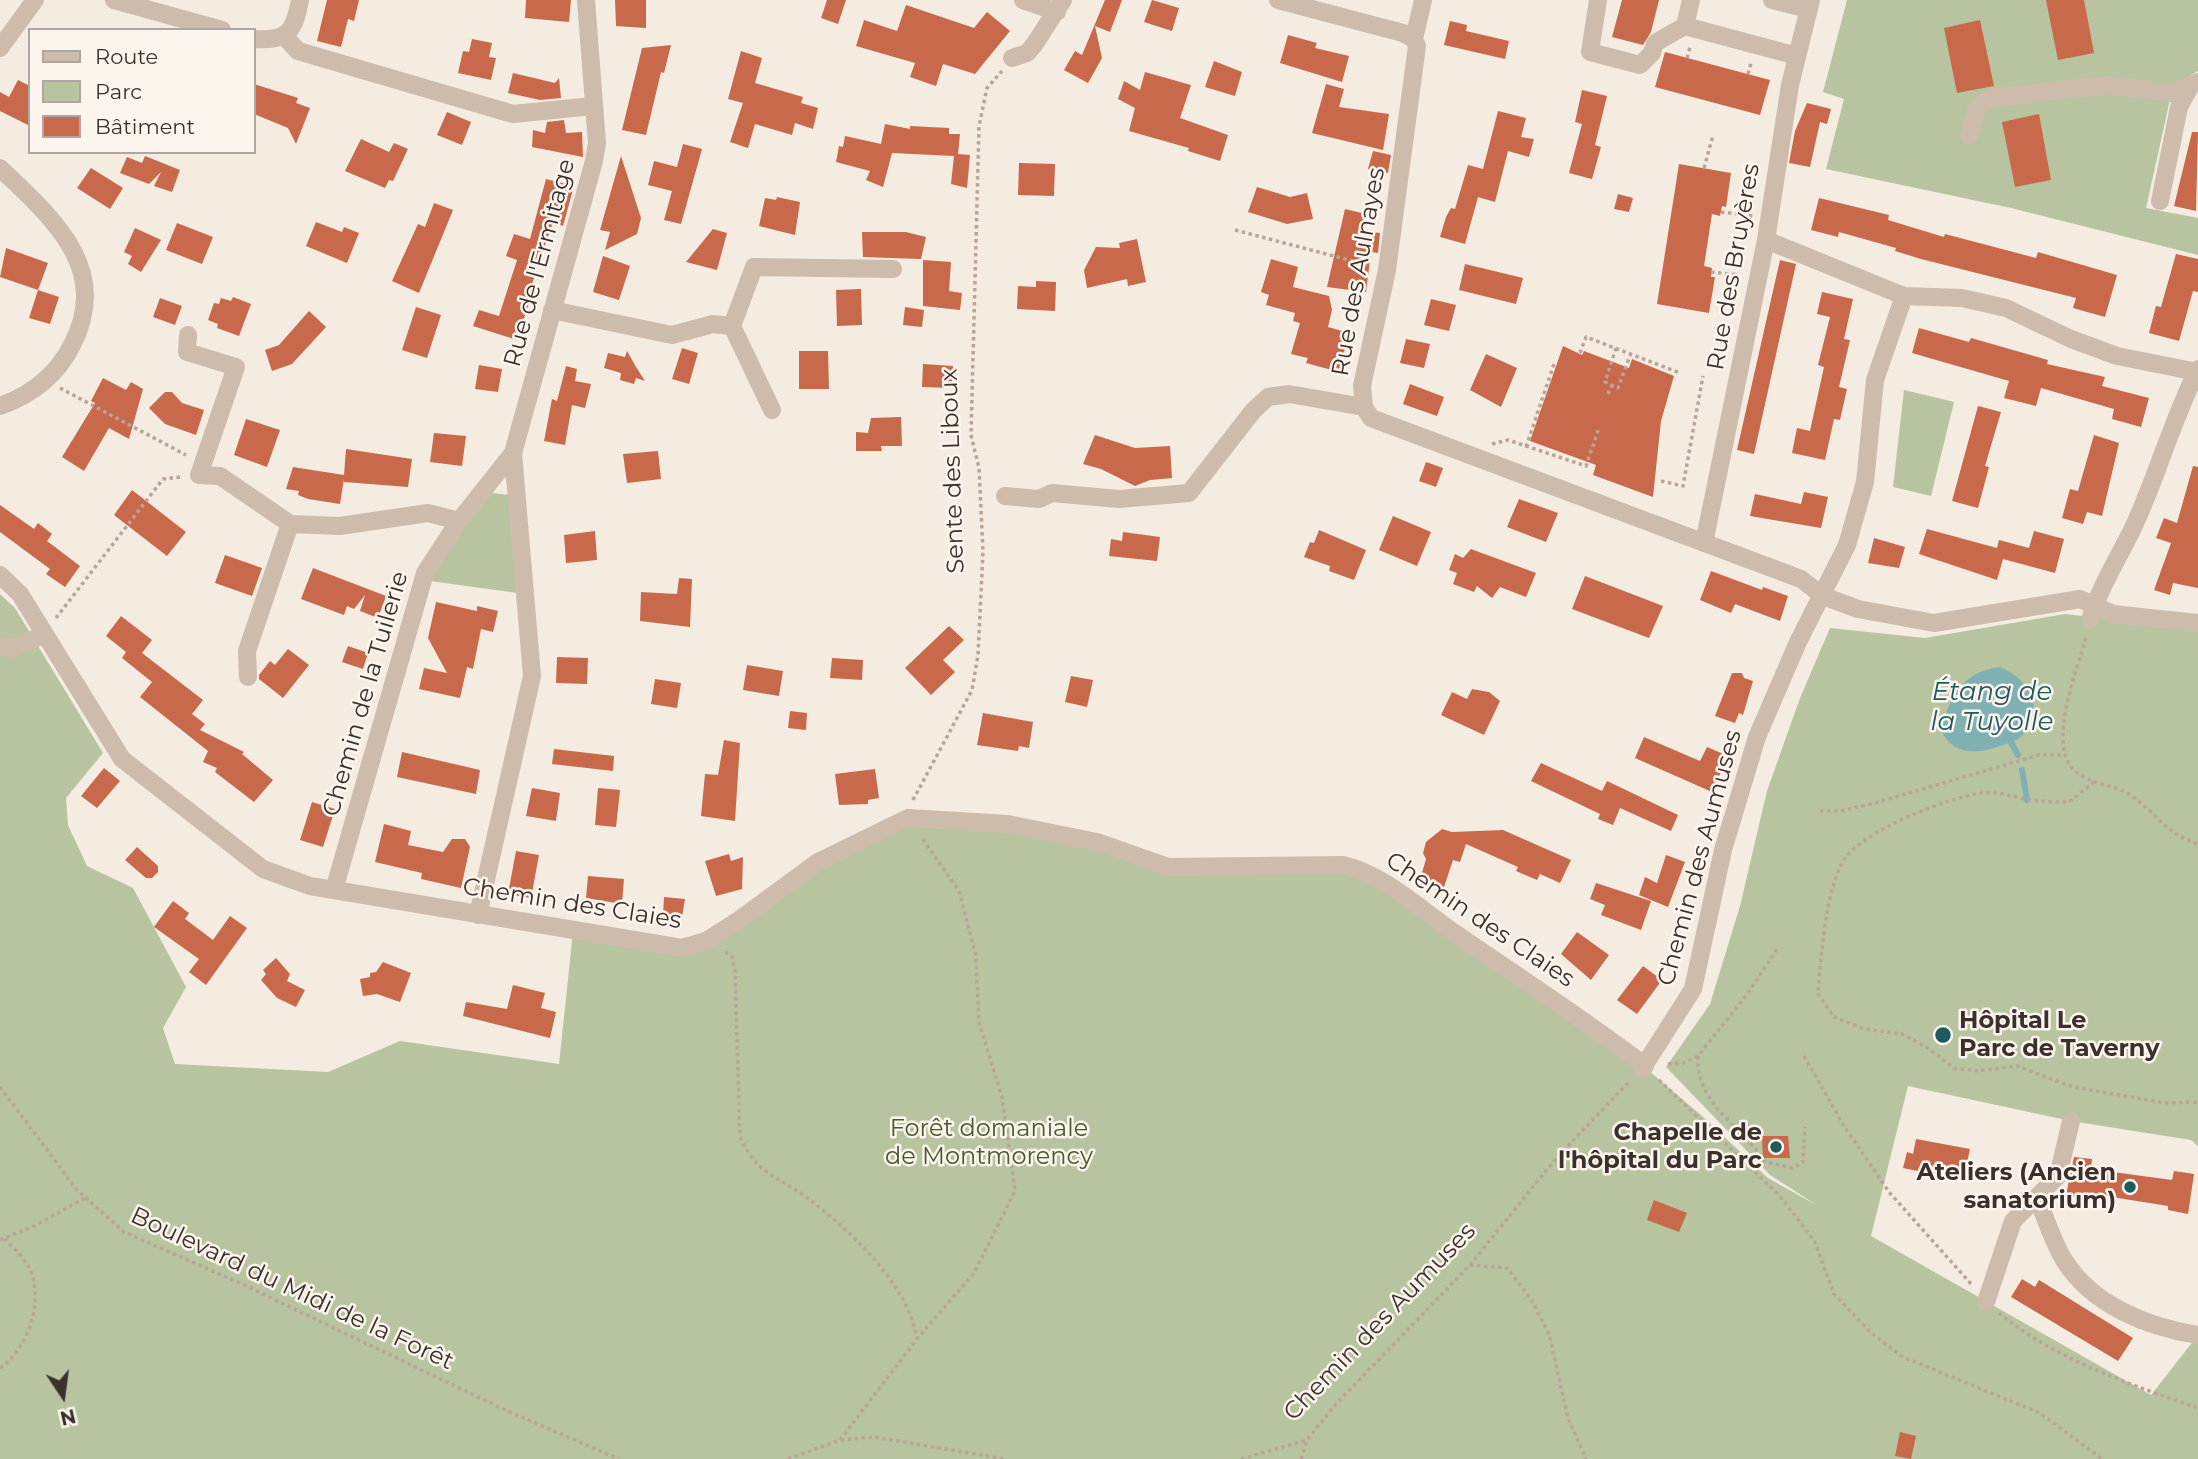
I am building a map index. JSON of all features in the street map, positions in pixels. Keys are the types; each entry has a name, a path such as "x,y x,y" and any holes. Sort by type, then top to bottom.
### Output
{"street":[{"path":"0,48 35,0"},
{"path":"114,0 215,28"},
{"path":"256,38 273,40 284,36 297,19 300,0"},
{"name":"Rue de l'Ermitage","path":"513,453 594,161 597,142 586,0"},
{"path":"1012,58 1027,53 1060,6 1023,0"},
{"path":"1278,0 1414,38"},
{"name":"Rue des Aulnayes","path":"1423,0 1414,38 1418,55 1387,270 1362,386 1364,407 1371,418 1801,579 1823,596 1858,609 1934,623 2080,599 2092,612 2198,623"},
{"path":"1598,0 1590,52 1640,65 1652,53 1655,43 1685,26 1797,56"},
{"path":"1685,26 1691,0"},
{"path":"1772,0 1809,5"},
{"name":"Rue des Bruyères","path":"1704,543 1759,277 1797,56 1809,5"},
{"path":"284,36 298,51 513,114 593,106"},
{"path":"1969,136 1977,108 1991,98 2108,85 2172,93 2194,83"},
{"path":"2160,201 2179,107 2194,83"},
{"path":"0,168 55,225 72,247 83,270 85,314 67,355 46,380 0,406"},
{"path":"1766,240 1904,296 1962,298 2007,308 2071,339 2118,356 2197,370 2134,527 2092,612"},
{"path":"772,410 732,326 754,267 893,268"},
{"name":"Chemin des Aumuses","path":"1643,1068 1693,989 1723,849 1757,737 1798,642 1847,545 1865,482 1875,380 1904,296"},
{"path":"552,310 672,335 713,324 732,326"},
{"path":"188,335 187,352 236,367 199,475 220,476 290,524 340,526 428,513 459,521"},
{"path":"1005,496 1039,499 1052,493 1119,499 1189,493 1268,397 1289,394 1364,407"},
{"path":"478,915 532,676 513,453"},
{"name":"Chemin de la Tuilerie","path":"334,890 425,573 459,521 513,453"},
{"path":"487,485 516,491"},
{"path":"248,677 247,651 290,524"},
{"name":"Chemin des Claies","path":"0,575 20,594 122,759 263,869 298,882 682,948 706,941 818,862 908,818 1008,824 1097,842 1168,867 1326,863 1362,870 1566,1007 1643,1068"},
{"path":"0,646 13,649 44,634"},
{"path":"1986,1302 2013,1221 2038,1200 2058,1176 2071,1121"},
{"path":"2038,1200 2064,1259 2090,1292 2151,1325 2198,1335"}],"path":[{"path":"1687,58 1690,44"},
{"name":"Sente des Liboux","path":"908,818 911,805 971,690 978,654 983,551 979,468 971,435 979,126 987,88 1012,58"},
{"path":"1748,74 1752,60"},
{"path":"1704,168 1713,135"},
{"path":"1721,212 1769,219"},
{"path":"1235,230 1387,270"},
{"path":"1712,272 1759,277"},
{"path":"1580,354 1586,337 1680,373"},
{"path":"1616,348 1605,382 1618,388 1631,353"},
{"path":"1525,447 1555,361"},
{"path":"1661,481 1683,486 1703,376"},
{"path":"44,634 163,479 199,475 185,452 46,380"},
{"path":"1608,394 1612,385"},
{"path":"1484,461 1489,446 1494,442 1508,440 1586,466 1599,428"},
{"path":"2092,612 2061,733 2065,755 2074,771 2094,782 2129,794 2177,837 2198,844"},
{"path":"1820,811 1840,811 1875,803 2039,755 2065,755"},
{"path":"2094,782 2069,802 2035,801 1987,792 1960,797 1904,818 1870,836 1842,861 1824,925 1818,994 1834,1017 1864,1028 1902,1034 1928,1048 1954,1068 1978,1071 2017,1066 2073,1087 2165,1103 2198,1102"},
{"path":"840,1440 918,1339 974,1273 1015,1191 1002,1097 979,1023 976,956 959,891 908,818"},
{"path":"706,941 732,957 735,972 740,1137 750,1160 806,1197 880,1266 914,1316 918,1339"},
{"path":"1643,1068 1683,1063 1698,1056 1746,996 1777,949"},
{"path":"1698,1056 1697,1074 1711,1101 1754,1146 1765,1162 1793,1168 1802,1162 1805,1127"},
{"path":"1804,1056 1844,1126 1889,1192 1986,1302 2028,1337 2126,1383 2198,1409"},
{"path":"1643,1068 1780,1196 1815,1242 1834,1294 1871,1333 1903,1357 2040,1413 2102,1459"},
{"name":"Chemin des Aumuses","path":"1241,1459 1307,1440 1334,1405 1471,1265 1558,1156 1643,1068"},
{"name":"Boulevard du Midi de la Forêt","path":"0,1087 85,1198 124,1232 503,1409 619,1459"},
{"path":"0,1368 11,1361 28,1329 37,1299 29,1266 2,1239 34,1226 85,1198"},
{"path":"1471,1265 1507,1268 1531,1299 1549,1334 1568,1418 1586,1459"},
{"path":"788,1459 840,1440 874,1437 1005,1459"},
{"path":"1302,1458 1307,1440"}],"green space":[{"path":"1847,0 2198,0 2198,71 2173,86 2146,208 2198,218 2198,255 2011,208 1826,169 1844,99 1823,92"},
{"path":"1904,390 1954,402 1931,496 1893,487"},
{"path":"492,493 510,495 525,594 423,580"},
{"name":"Forêt domaniale de Montmorency","path":"0,594 15,608 103,753 66,798 68,825 87,866 133,888 186,987 163,1028 175,1064 328,1072 400,1041 559,1064 573,932 682,948 908,818 1008,824 1160,864 1343,865 1628,1053 1702,1116 1768,1178 1818,1206 1770,1175 1666,1067 1710,1004 1740,906 1767,791 1800,698 1830,628 1925,638 2065,614 2198,629 2198,1146 2191,1140 2071,1121 1908,1086 1871,1236 2151,1395 2198,1335 2198,1459 0,1459"}],"water":[{"name":"Étang de la Tuyolle","path":"1999,667 2018,678 2030,695 2033,714 2030,725 2019,738 1994,748 1966,751 1958,748 1945,737 1940,727 1955,695 1967,680 1976,674"}],"building":[{"path":"327,0 359,0 354,21 348,19 341,47 317,41"},
{"path":"526,0 571,0 569,22 525,18"},
{"path":"615,0 646,0 646,28 616,26"},
{"path":"827,0 846,0 838,24 821,18"},
{"path":"1105,0 1122,0 1110,32 1095,26 1102,58 1088,83 1064,70 1075,51 1082,55"},
{"path":"1152,0 1179,8 1172,31 1144,22"},
{"path":"1622,0 1659,0 1651,32 1643,45 1612,37"},
{"path":"2046,0 2084,0 2094,53 2058,60"},
{"path":"906,5 974,28 987,12 1010,31 975,74 943,64 936,86 910,77 915,63 856,46 864,20 897,31"},
{"path":"1980,20 1994,86 1957,93 1944,28"},
{"path":"1450,21 1467,25 1466,31 1509,41 1505,59 1444,45"},
{"path":"1288,35 1317,43 1315,48 1349,56 1342,82 1280,63"},
{"path":"472,39 492,43 489,57 496,58 491,80 458,73 463,51 469,52"},
{"path":"671,45 664,73 661,72 646,135 622,130 642,48"},
{"path":"741,51 762,58 755,83 803,97 801,103 818,108 813,129 795,123 792,135 755,124 748,148 730,142 743,103 728,99"},
{"path":"1665,52 1770,80 1760,115 1655,87"},
{"path":"1214,61 1242,72 1235,96 1205,87"},
{"path":"1145,72 1191,85 1180,118 1228,135 1220,161 1188,151 1189,148 1129,131 1135,108 1118,99 1124,81 1140,90"},
{"path":"513,73 555,83 559,78 561,98 540,100 508,93"},
{"path":"18,80 28,85 28,125 0,111 0,92 9,97"},
{"path":"1326,84 1344,89 1339,107 1389,114 1383,150 1312,133"},
{"path":"256,85 298,98 296,103 310,108 296,144 288,128 256,115"},
{"path":"1582,90 1607,96 1595,145 1601,147 1592,179 1569,173 1582,124 1575,122"},
{"path":"1807,103 1831,109 1827,124 1820,122 1810,167 1789,163 1795,131"},
{"path":"1498,111 1526,118 1521,137 1534,139 1529,157 1508,151 1495,202 1478,197 1465,244 1440,237 1446,217 1451,208 1455,209 1468,165 1483,169"},
{"path":"447,112 471,122 462,145 437,135"},
{"path":"2039,114 2051,180 2015,187 2002,122"},
{"path":"564,120 566,133 582,132 583,157 532,147 533,130 545,133 547,122"},
{"path":"885,124 910,129 910,126 949,128 949,134 960,134 958,154 970,155 967,188 951,184 954,156 892,153 883,187 866,180 870,171 836,162 839,146 843,147 845,136 881,144"},
{"path":"2192,132 2198,132 2196,211 2174,206"},
{"path":"361,139 389,152 394,143 408,149 393,181 389,180 385,188 345,171"},
{"path":"683,144 702,149 681,224 664,220 672,191 648,185 654,161 677,167"},
{"path":"1373,151 1391,155 1388,173 1368,169"},
{"path":"145,156 180,170 172,192 154,186 161,172 149,184 120,173 127,157 142,163"},
{"path":"621,156 641,218 637,234 605,250 610,232 600,230"},
{"path":"1019,163 1055,164 1054,196 1018,195"},
{"path":"1679,164 1731,173 1726,207 1722,206 1720,216 1712,214 1704,266 1712,268 1711,277 1715,277 1709,313 1657,304"},
{"path":"91,168 123,188 110,209 77,188"},
{"path":"546,179 574,186 563,226 553,222 517,340 473,326 479,310 499,316 517,260 506,256 514,234 530,239"},
{"path":"1257,187 1290,197 1307,193 1313,219 1287,224 1248,212"},
{"path":"1618,194 1633,198 1629,212 1614,209"},
{"path":"777,197 800,202 795,235 759,226 765,198 776,200"},
{"path":"1819,198 1889,215 1888,220 1944,237 1945,234 2036,258 2038,252 2117,275 2105,317 2073,308 2076,298 1921,259 1895,251 1896,248 1839,232 1838,237 1811,230"},
{"path":"434,203 453,210 419,293 392,281 418,224 425,227"},
{"path":"1345,209 1366,214 1362,231 1380,233 1378,253 1371,252 1366,292 1327,287"},
{"path":"316,222 342,232 344,227 359,233 347,263 306,246"},
{"path":"177,223 213,237 202,264 166,250"},
{"path":"135,228 161,240 141,272 128,264 132,256 124,252"},
{"path":"713,229 727,233 717,270 686,262"},
{"path":"862,232 906,232 926,237 921,259 863,257"},
{"path":"1137,239 1146,282 1128,286 1127,279 1087,288 1084,270 1096,247 1120,248 1119,243"},
{"path":"6,248 48,263 38,290 0,277"},
{"path":"2176,254 2198,259 2198,292 2193,291 2179,341 2149,333 2156,306 2161,307"},
{"path":"603,256 630,266 619,300 593,292"},
{"path":"1271,259 1298,267 1293,287 1329,296 1332,310 1328,327 1349,333 1339,372 1306,363 1308,358 1291,354 1300,323 1293,321 1295,313 1266,305 1269,295 1261,292"},
{"path":"923,260 951,262 949,291 962,293 960,310 923,306"},
{"path":"1780,260 1796,264 1754,454 1737,450"},
{"path":"1465,264 1523,278 1516,304 1459,290"},
{"path":"1036,281 1056,282 1055,311 1017,309 1018,286 1036,287"},
{"path":"861,289 862,325 837,326 836,290"},
{"path":"38,290 59,297 50,324 29,318"},
{"path":"1822,292 1853,299 1844,339 1850,340 1839,387 1847,389 1840,420 1834,419 1825,460 1792,453 1797,428 1810,431 1824,367 1818,365 1830,317 1817,314"},
{"path":"233,297 251,304 239,336 217,328 218,324 208,320 214,303 219,304 221,298 231,301"},
{"path":"160,298 182,306 175,325 153,317"},
{"path":"1431,299 1456,305 1449,331 1424,325"},
{"path":"416,307 441,315 427,358 402,350"},
{"path":"905,307 924,310 922,327 903,325"},
{"path":"309,311 326,327 292,364 272,371 265,350 279,345"},
{"path":"1919,328 1969,342 1971,338 2048,360 2047,364 2105,377 2102,386 2149,398 2141,427 2112,419 2114,409 2041,388 2036,406 2004,398 2009,381 1912,353"},
{"path":"1406,339 1430,344 1424,368 1400,363"},
{"path":"1563,346 1582,355 1584,351 1629,368 1632,359 1674,376 1661,421 1653,497 1593,475 1596,465 1530,441"},
{"path":"682,348 698,353 689,384 672,379"},
{"path":"627,351 645,381 636,378 634,384 620,380 621,373 604,368 608,353 625,357"},
{"path":"799,351 828,351 829,389 799,389"},
{"path":"1486,354 1517,368 1501,407 1470,390"},
{"path":"923,364 953,366 952,388 922,387"},
{"path":"479,365 502,369 498,392 475,389"},
{"path":"566,366 577,369 575,381 591,384 585,408 572,405 565,445 544,441 552,399 557,401"},
{"path":"103,378 126,390 131,382 143,389 129,439 109,428 84,471 62,457 95,403 91,401"},
{"path":"1410,384 1444,397 1437,416 1403,404"},
{"path":"165,392 172,392 182,403 204,410 196,435 165,424 149,408"},
{"path":"1978,406 2001,412 1985,466 1989,467 1978,508 1952,501"},
{"path":"901,417 902,446 881,446 882,451 856,451 856,432 868,433 871,418"},
{"path":"246,419 280,430 267,467 234,455"},
{"path":"434,433 466,436 462,466 430,462"},
{"path":"1095,435 1135,448 1170,446 1172,478 1150,480 1135,486 1101,469 1083,464"},
{"path":"2094,435 2119,443 2102,516 2087,512 2083,524 2062,518 2070,489 2078,491"},
{"path":"346,449 412,459 408,487 344,482 344,479 340,504 308,499 298,495 299,491 286,489 293,467 344,475"},
{"path":"658,451 661,479 627,483 623,454"},
{"path":"1426,462 1443,468 1436,487 1419,481"},
{"path":"2193,466 2198,467 2198,588 2173,583 2170,595 2154,590 2171,543 2156,538 2164,518 2177,523"},
{"path":"132,490 186,532 167,556 114,515"},
{"path":"1804,492 1828,497 1821,528 1750,516 1755,494 1801,504"},
{"path":"1519,499 1558,513 1546,542 1507,527"},
{"path":"0,505 34,529 38,523 52,534 47,541 80,566 65,587 46,574 50,569 0,532"},
{"path":"1393,516 1431,532 1417,566 1379,550"},
{"path":"1927,529 1997,548 1999,540 2029,548 2034,531 2064,539 2055,573 2003,559 1997,580 1919,554"},
{"path":"1319,530 1366,550 1354,580 1329,571 1330,566 1304,557"},
{"path":"595,531 597,560 566,563 564,535"},
{"path":"1123,532 1160,537 1157,561 1109,556 1111,539 1122,541"},
{"path":"1874,538 1905,547 1899,568 1868,563"},
{"path":"1471,549 1536,573 1526,597 1500,587 1492,598 1477,586 1474,592 1453,584 1457,573 1449,570 1455,554 1463,558"},
{"path":"225,555 262,568 252,596 215,583"},
{"path":"313,568 386,596 378,618 360,611 365,595 354,609 347,606 344,615 301,599"},
{"path":"1711,571 1762,590 1763,587 1788,596 1780,621 1735,604 1731,613 1700,600"},
{"path":"1585,576 1663,606 1649,638 1572,609"},
{"path":"679,578 692,579 690,627 640,621 641,592 677,594"},
{"path":"436,602 477,611 477,606 498,611 493,632 481,629 473,669 467,667 460,698 419,689 424,668 447,673 428,638"},
{"path":"121,616 152,640 142,653 203,700 192,714 205,724 200,730 244,752 242,754 273,780 254,802 215,772 217,768 203,762 208,751 140,697 152,682 122,658 126,652 106,636"},
{"path":"949,626 964,640 943,660 955,672 931,695 905,668"},
{"path":"348,646 368,653 363,669 342,662"},
{"path":"288,649 309,665 283,698 259,679 259,675 270,661 275,665"},
{"path":"557,657 588,658 587,684 556,683"},
{"path":"832,658 863,660 862,680 830,678"},
{"path":"747,665 783,671 779,696 743,690"},
{"path":"1732,673 1742,673 1744,678 1753,681 1743,715 1739,713 1735,723 1715,716"},
{"path":"1071,676 1093,680 1087,707 1065,702"},
{"path":"655,679 681,683 677,708 651,704"},
{"path":"1472,689 1489,692 1500,701 1484,735 1441,715 1452,692 1467,699"},
{"path":"790,711 807,713 806,730 788,728"},
{"path":"983,713 1033,722 1029,748 1019,746 1018,751 977,745"},
{"path":"1644,737 1700,761 1707,747 1728,756 1712,792 1635,758"},
{"path":"724,740 740,743 735,821 701,816 705,774 718,775"},
{"path":"554,749 614,756 613,771 552,764"},
{"path":"402,752 480,770 476,794 397,777"},
{"path":"1541,763 1602,791 1607,781 1678,815 1671,831 1620,808 1613,825 1598,819 1600,814 1531,781"},
{"path":"104,768 120,781 97,808 81,796"},
{"path":"875,769 879,798 868,800 868,804 839,805 835,774"},
{"path":"532,788 560,793 556,821 526,816"},
{"path":"598,788 620,790 616,827 595,825"},
{"path":"312,802 335,809 323,847 300,840"},
{"path":"384,824 411,831 408,845 443,852 452,839 465,839 470,847 461,888 421,879 422,873 375,862"},
{"path":"1442,829 1452,832 1503,830 1571,860 1560,883 1540,874 1537,880 1516,871 1518,867 1466,844 1460,862 1453,860 1443,890 1419,883 1426,859 1423,853 1426,842"},
{"path":"137,847 158,866 158,872 152,878 146,878 125,860"},
{"path":"516,851 539,855 531,898 508,894"},
{"path":"729,854 731,861 743,857 742,889 716,896 705,861"},
{"path":"1666,855 1685,862 1668,907 1639,895 1645,877 1657,883"},
{"path":"588,876 624,879 622,904 586,898"},
{"path":"1596,883 1651,901 1641,930 1601,915 1605,905 1590,899"},
{"path":"664,897 685,899 682,917 663,915"},
{"path":"173,901 189,913 185,919 213,940 230,916 247,928 206,985 189,972 199,959 154,927"},
{"path":"1577,932 1609,955 1591,980 1561,954"},
{"path":"276,958 290,974 287,981 305,990 296,1007 277,998 261,980 266,974 263,970"},
{"path":"383,962 411,973 400,1002 377,994 363,996 360,979 370,977 370,973 376,972"},
{"path":"1643,966 1662,980 1637,1014 1617,1000"},
{"path":"513,985 545,993 541,1008 556,1012 550,1038 463,1016 466,1002 507,1009"},
{"name":"Chapelle de l'hôpital du Parc","path":"1762,1136 1788,1136 1790,1158 1763,1158"},
{"path":"1916,1139 1970,1149 1965,1172 1959,1171 1957,1179 1903,1168 1907,1152 1913,1154"},
{"name":"Ateliers (Ancien sanatorium)","path":"2074,1157 2092,1159 2091,1169 2172,1180 2174,1171 2194,1174 2188,1214 2168,1210 2168,1206 2087,1193 2086,1198 2066,1195"},
{"path":"1654,1200 1687,1213 1679,1232 1647,1220"},
{"path":"2022,1279 2035,1287 2039,1280 2133,1338 2118,1361 2011,1297"},
{"path":"1900,1432 1916,1436 1911,1459 1895,1456"}],"waterway":[{"path":"2011,742 2018,755"},
{"path":"2022,770 2027,800"}],"place":[{"name":"Hôpital Le Parc de Taverny","path":"1943,1035"},
{"name":"Chapelle de l'hôpital du Parc","path":"1776,1147"},
{"name":"Ateliers (Ancien sanatorium)","path":"2130,1187"}]}
